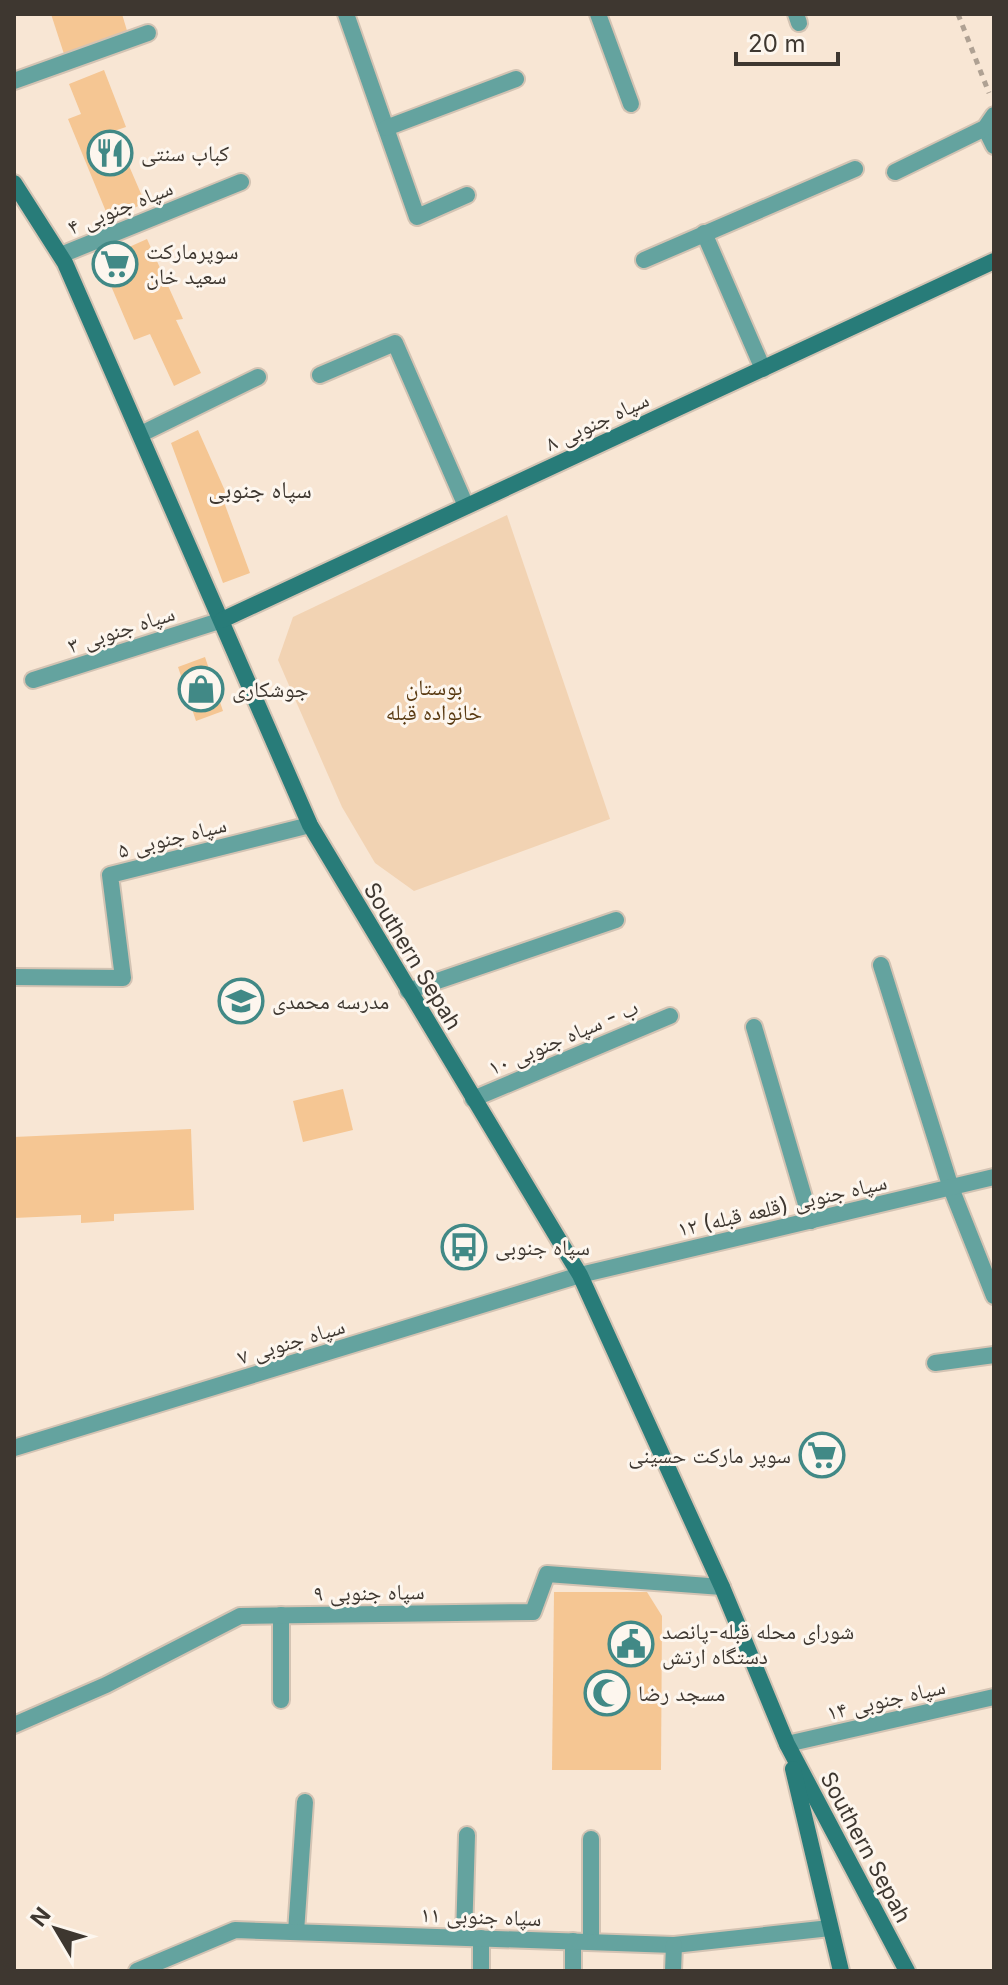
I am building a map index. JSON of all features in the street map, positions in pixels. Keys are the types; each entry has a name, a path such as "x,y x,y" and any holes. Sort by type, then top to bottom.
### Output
{"street":[{"path":"346,14 417,217 467,195"},
{"path":"598,14 631,104"},
{"path":"14,81 148,33"},
{"path":"386,128 516,79"},
{"path":"895,172 990,122 994,146"},
{"path":"644,260 855,169"},
{"name":"۴ سپاه جنوبی","path":"61,255 241,182"},
{"name":"Southern Sepah","path":"14,183 61,255 310,825 580,1275 722,1587 787,1744 907,1971"},
{"path":"704,233 763,369"},
{"name":"۸ سپاه جنوبی","path":"222,620 993,265"},
{"path":"320,375 395,343 466,506"},
{"path":"141,434 258,377"},
{"name":"۳ سپاه جنوبی","path":"33,680 222,620"},
{"name":"۵ سپاه جنوبی","path":"14,977 123,978 110,875 310,825"},
{"path":"408,991 616,920"},
{"path":"881,965 951,1188 994,1296"},
{"name":"۱۰ ب - سپاه جنوبی","path":"473,1099 670,1016"},
{"path":"754,1027 811,1221"},
{"name":"۱۲ سپاه جنوبی (قلعه قبله)","path":"580,1275 994,1177"},
{"name":"۷ سپاه جنوبی","path":"14,1448 580,1275"},
{"path":"935,1363 994,1355"},
{"name":"۹ سپاه جنوبی","path":"14,1725 106,1685 240,1616 533,1612 547,1574 722,1587"},
{"path":"281,1615 281,1700"},
{"name":"۱۴ سپاه جنوبی","path":"787,1744 994,1697"},
{"name":"Southern Sepah","path":"787,1744 841,1971"},
{"path":"296,1932 305,1802"},
{"path":"467,1835 472,1938 481,1971"},
{"path":"591,1839 591,1942"},
{"name":"۱۱ سپاه جنوبی","path":"137,1971 235,1930 674,1945 830,1928"},
{"path":"573,1941 573,1971"},
{"path":"673,1971 674,1945"}],"path":[{"path":"958,14 994,105"}],"green space":[{"name":"بوستان خانواده قبله","path":"507,515 610,819 414,891 375,863 342,807 278,660 293,617"}],"building":[{"path":"51,14 122,14 128,34 64,54"},
{"path":"104,70 126,127 114,131 145,203 109,219 68,119 81,114 69,84"},
{"path":"147,239 183,319 176,320 201,373 174,386 150,334 134,340 100,260"},
{"path":"198,430 226,493 221,494 250,573 223,583 171,443"},
{"name":"جوشکاری","path":"205,657 223,711 196,721 178,667"},
{"path":"343,1089 353,1130 303,1142 293,1101"},
{"path":"191,1129 194,1210 114,1214 114,1221 81,1223 81,1215 14,1218 14,1137"},
{"name":"مسجد رضا","path":"554,1592 647,1592 662,1616 661,1770 552,1770"}],"place":[{"name":"کباب سنتی","path":"110,153"},
{"name":"سوپرمارکت سعید خان","path":"115,264"},
{"name":"جوشکاری","path":"201,689"},
{"name":"مدرسه محمدی","path":"241,1001"},
{"name":"سپاه جنوبی","path":"464,1247"},
{"name":"سوپر مارکت حسینی","path":"822,1455"},
{"name":"شورای محله قبله-پانصد دستگاه ارتش","path":"631,1644"},
{"name":"مسجد رضا","path":"607,1693"}],"district":[{"name":"سپاه جنوبی","path":"260,489"}]}
